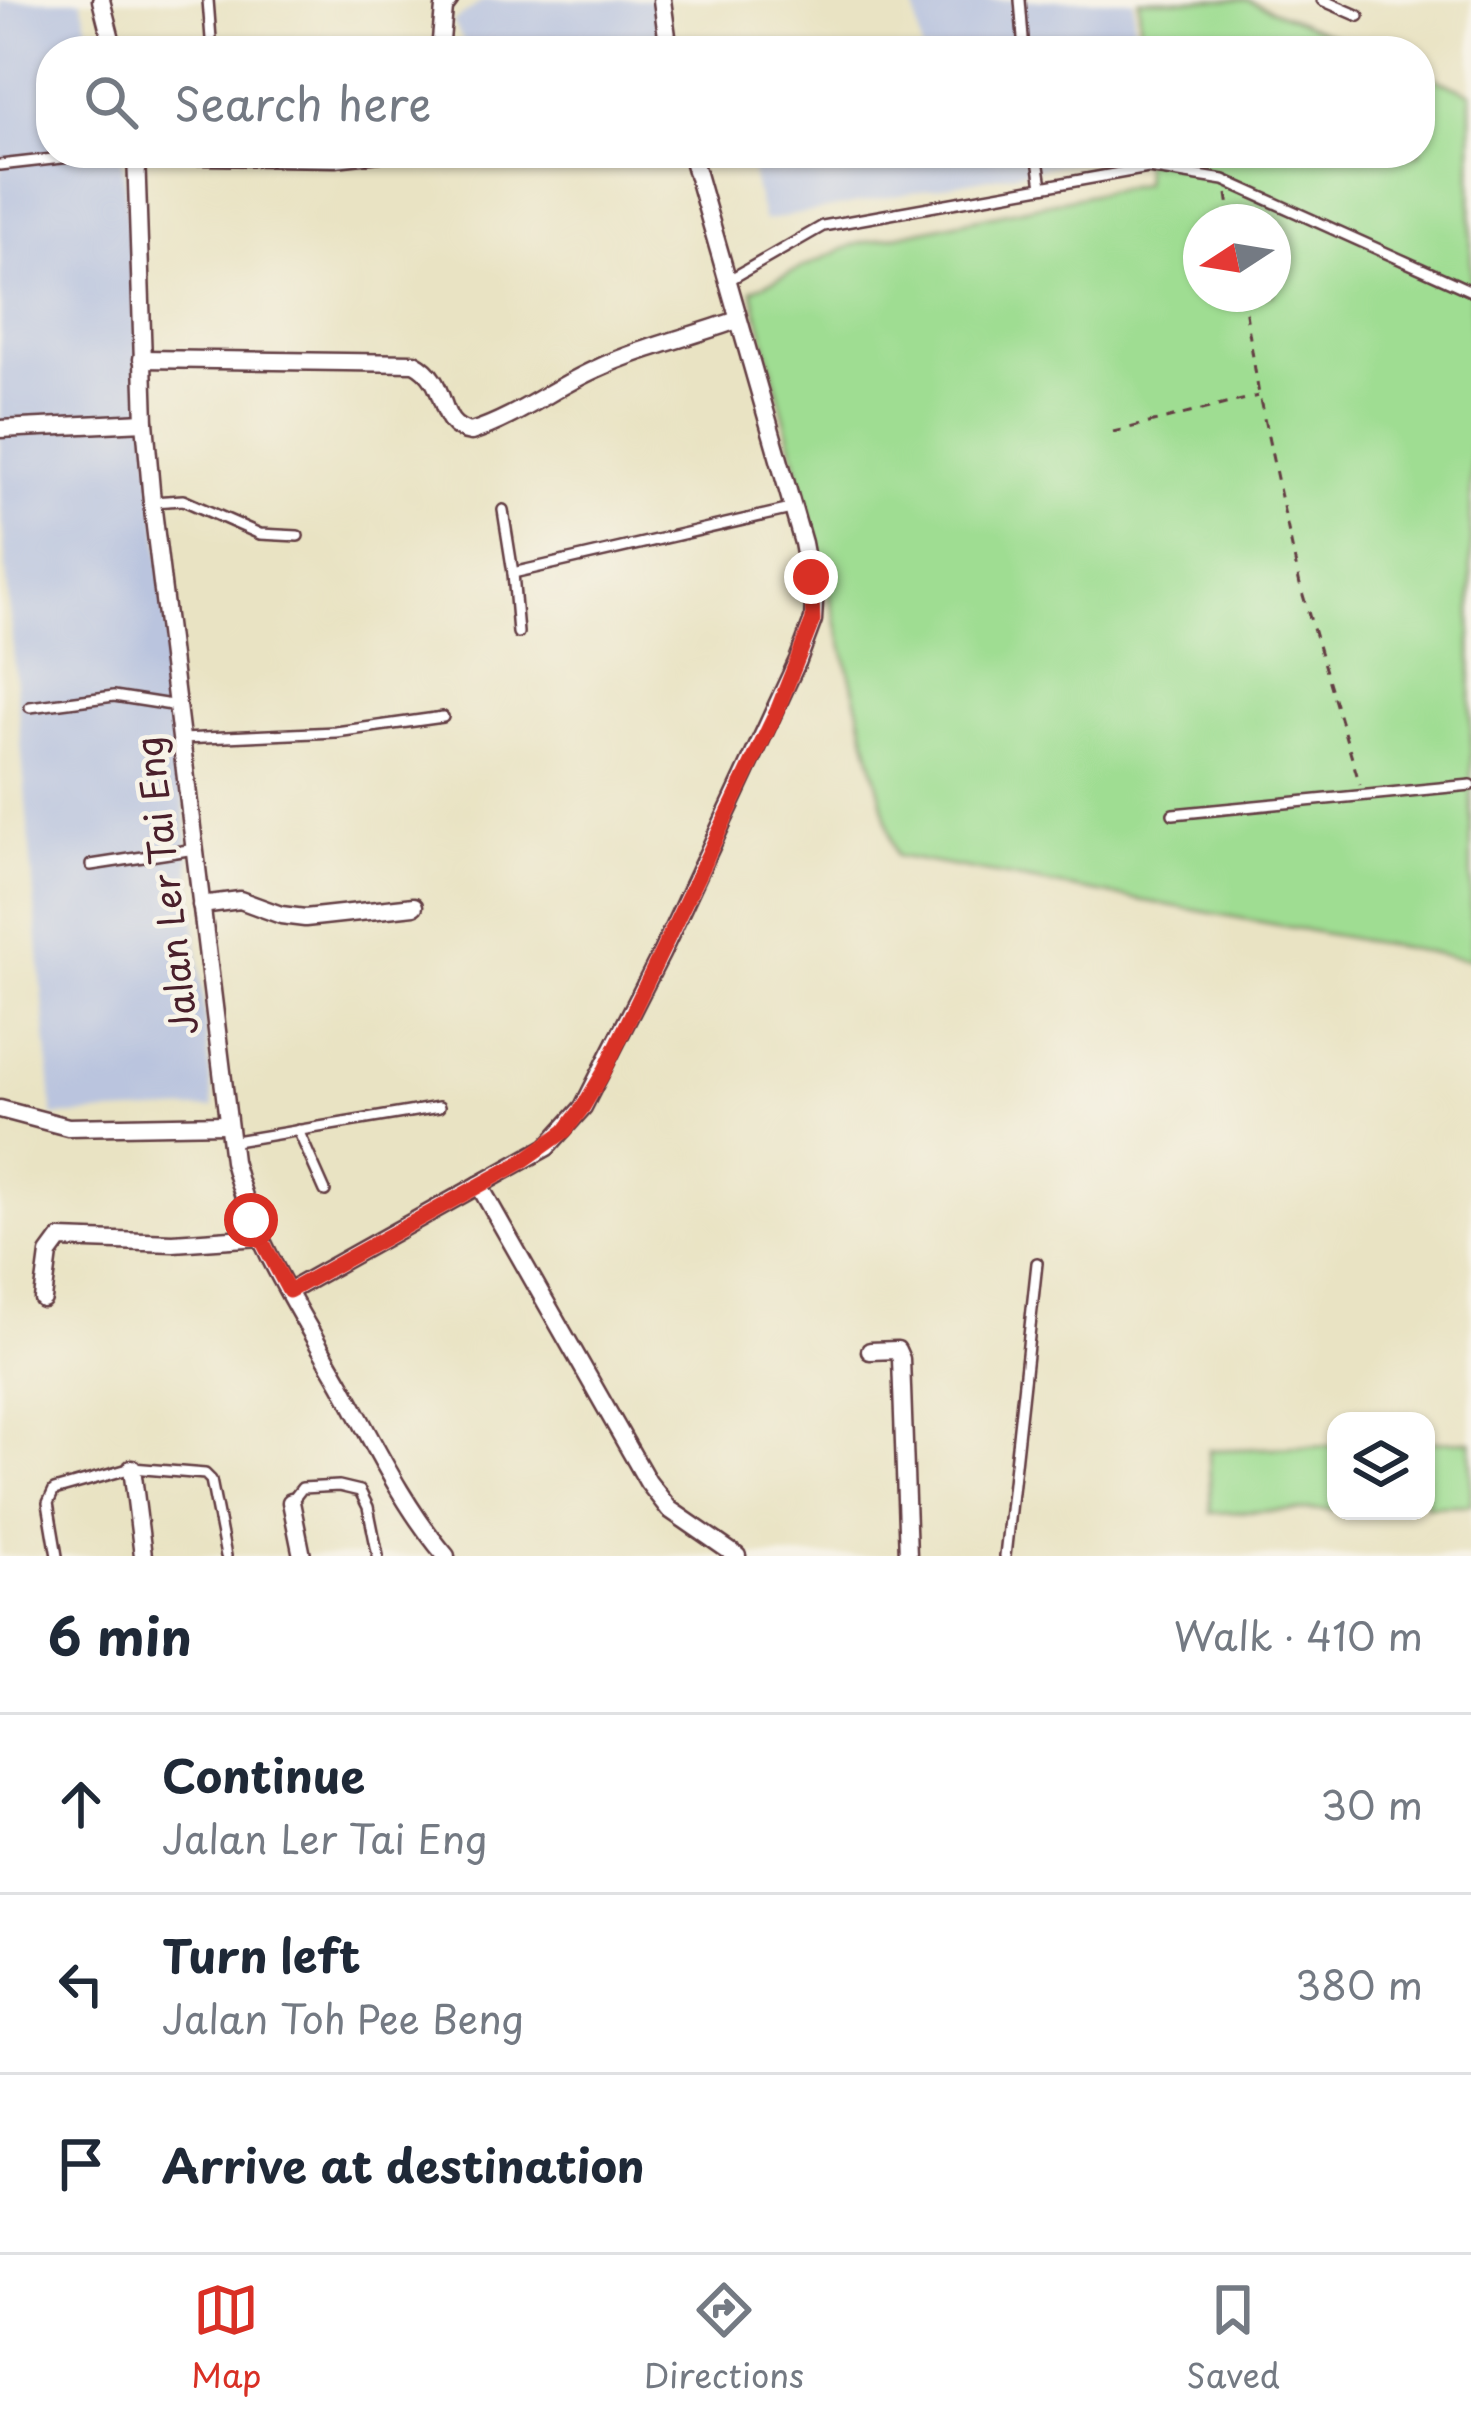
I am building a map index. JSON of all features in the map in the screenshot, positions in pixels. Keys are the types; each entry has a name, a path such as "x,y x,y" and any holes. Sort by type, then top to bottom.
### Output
{"street":[{"path":"100,0 110,36"},
{"path":"441,36 444,8 450,0"},
{"path":"662,0 667,36"},
{"name":"Jalan Ler Tai Eng","path":"136,168 152,502 227,1133 243,1200 260,1237 376,1448 446,1556"},
{"path":"289,1291 547,1147 583,1107 614,1052 777,711 813,620 803,543 695,168"},
{"path":"142,359 414,364 437,382 450,421 471,432 625,356 737,320"},
{"path":"0,429 145,422"},
{"path":"201,905 241,900 281,915 305,918 414,906"},
{"path":"0,1109 68,1127 227,1133"},
{"path":"479,1185 648,1482 669,1509 737,1556"},
{"path":"43,1299 49,1254 61,1240 173,1243 260,1237"},
{"path":"869,1351 897,1350 901,1359 908,1556"},
{"path":"132,1468 143,1556"},
{"path":"291,1502 302,1556"}],"lane":[{"path":"208,0 211,36"},
{"path":"1020,0 1023,36"},
{"path":"1322,0 1359,16"},
{"path":"0,165 36,161"},
{"path":"1039,168 1042,186"},
{"path":"727,281 823,226 1148,168 1224,179 1471,291"},
{"path":"152,502 183,500 260,534 298,536"},
{"path":"513,573 791,509"},
{"path":"503,510 518,633"},
{"path":"30,707 114,696 178,706"},
{"path":"182,740 295,736 443,717"},
{"path":"1172,814 1471,785"},
{"path":"92,865 195,849"},
{"path":"227,1133 298,1130 439,1107"},
{"path":"298,1130 326,1191"},
{"path":"1005,1556 1037,1263"},
{"path":"56,1556 48,1503 54,1490 132,1468 205,1474 211,1480 226,1556"},
{"path":"291,1502 302,1488 338,1486 360,1491 378,1556"}],"path":[{"path":"1224,179 1228,204"},
{"path":"1246,312 1300,585 1364,798"},
{"path":"1113,432 1259,395"}],"shaded area":[{"path":"0,0 81,0 90,36 36,36 36,168 123,168 213,1108 53,1116 0,500"},
{"path":"484,0 655,0 662,36 461,36 453,22"},
{"path":"913,0 1134,0 1134,36 919,36"},
{"path":"751,168 1041,168 764,221"}],"green space":[{"path":"1139,0 1248,0 1334,36 1140,36"},
{"path":"1435,78 1471,93 1471,960 896,856 752,290 853,245 1144,183 1144,168 1435,168"},
{"path":"1471,1441 1471,1505 1435,1506 1435,1442"},
{"path":"1327,1446 1327,1509 1211,1513 1209,1450"}],"route":[{"path":"251,1220 289,1291 520,1163 565,1131 604,1072 777,711 813,620 811,577"}]}
